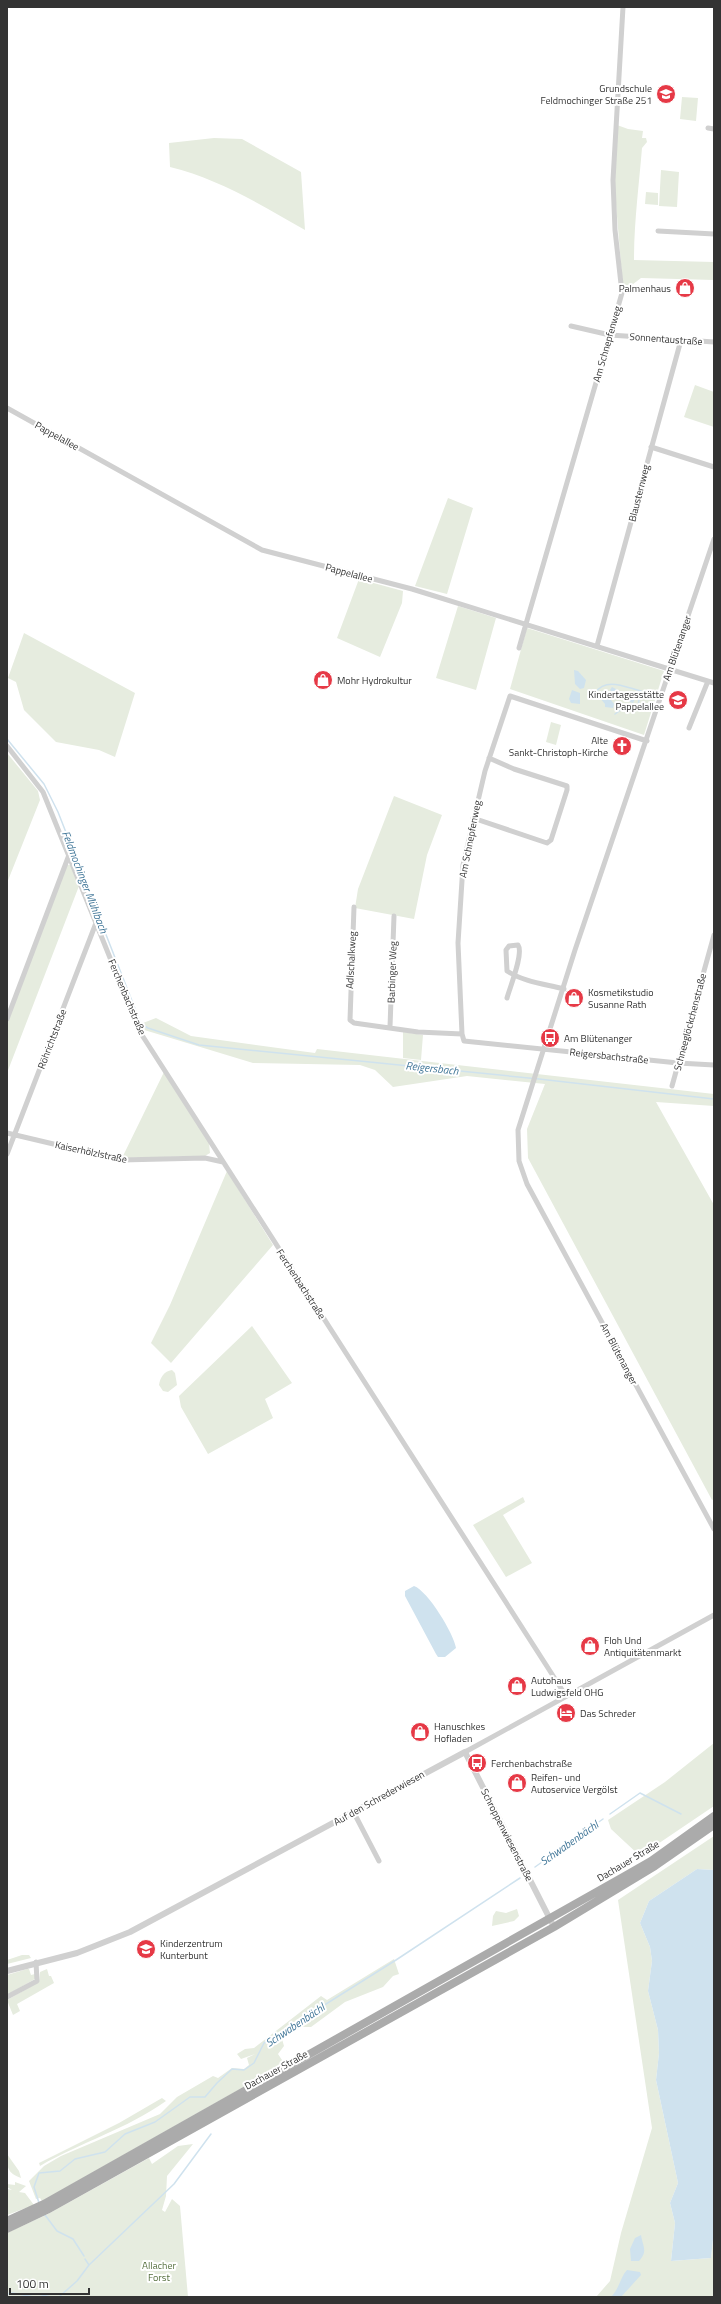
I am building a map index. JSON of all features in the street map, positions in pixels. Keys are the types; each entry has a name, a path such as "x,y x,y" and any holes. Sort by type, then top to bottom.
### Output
{"main road":[{"name":"Dachauer Straße","path":"46,2207 651,1861 714,1816"},
{"name":"Dachauer Straße","path":"7,2229 554,1927 655,1866 714,1825"},
{"name":"Dachauer Straße","path":"7,2221 34,2213"}],"street":[{"name":"Am Schnepfenweg","path":"519,648 610,335 622,288 615,230 613,180 623,7"},
{"path":"708,128 714,129"},
{"path":"658,231 714,234"},
{"name":"Sonnentaustraße","path":"571,326 610,335 714,342"},
{"name":"Blausternweg","path":"597,646 681,340"},
{"name":"Pappelallee","path":"7,408 262,550 412,590 714,683"},
{"path":"651,447 714,467"},
{"name":"Am Blütenanger","path":"714,539 564,989 533,1077 518,1130 519,1161 527,1184 714,1529"},
{"path":"689,728 708,681"},
{"name":"Am Schnepfenweg","path":"462,1034 459,972 460,910 464,865 473,818 489,758 510,696 646,741"},
{"name":"Ferchenbachstraße","path":"7,746 43,792 139,1030 566,1696"},
{"path":"473,818 547,843 551,840 567,790 567,786 564,783 545,779 489,758"},
{"path":"7,1019 69,856"},
{"name":"Adlschalkweg","path":"348,1014 354,907"},
{"name":"Barbinger Weg","path":"390,1027 394,916"},
{"name":"Röhrichtstraße","path":"7,1154 16,1135 96,924"},
{"name":"Schneeglöckchenstraße","path":"672,1086 712,949 714,935"},
{"path":"507,998 513,975 521,953 518,946 514,944 509,946 506,950 506,968 513,975 564,989"},
{"name":"Reigersbachstraße","path":"348,1014 350,1020 354,1022 418,1032 462,1034 464,1041 678,1063 714,1065"},
{"name":"Kaiserhölzlstraße","path":"7,1134 121,1160 209,1158 223,1162"},
{"path":"209,1158 214,1149"},
{"name":"Auf den Schrederwiesen","path":"7,1971 36,1962 77,1953 130,1932 465,1752 714,1615"},
{"name":"Schroppenwiesenstraße","path":"465,1752 549,1918"},
{"path":"353,1812 379,1861"},
{"path":"549,1918 554,1927"},
{"path":"7,1998 36,1981 36,1962"}],"green space":[{"path":"682,97 698,98 696,121 680,119"},
{"path":"617,125 628,129 643,131 642,138 646,138 647,142 642,148 634,260 714,262 714,280 641,278 628,288 623,288 614,180"},
{"path":"214,138 242,139 301,172 305,230 256,202 206,178 170,167 169,143"},
{"path":"661,170 679,172 677,207 659,206"},
{"path":"646,192 658,193 658,205 645,204"},
{"path":"695,385 714,392 714,427 684,417"},
{"path":"448,498 473,508 447,594 415,586"},
{"path":"359,579 403,591 402,603 380,657 337,638"},
{"path":"458,606 496,618 476,690 436,678"},
{"path":"527,628 664,671 644,735 510,689"},
{"path":"24,633 135,693 115,757 99,750 56,742 24,710 16,682 8,678"},
{"path":"551,722 561,725 556,745 546,742"},
{"path":"7,753 38,791 40,800 7,883"},
{"path":"394,796 442,815 427,855 414,919 355,908 358,889"},
{"path":"67,865 71,865 79,886 7,1073 7,1022"},
{"path":"156,1018 191,1036 315,1053 317,1049 714,1094 714,1106 656,1102 714,1205 714,1499 712,1500 528,1158 527,1129 545,1084 467,1076 393,1087 375,1070 360,1065 253,1063 141,1029 143,1023"},
{"path":"403,1032 423,1035 421,1060 403,1058"},
{"path":"164,1072 209,1143 210,1153 205,1156 122,1158"},
{"path":"227,1171 273,1245 171,1363 151,1343 170,1305"},
{"path":"252,1326 292,1383 265,1399 273,1418 208,1454 181,1407 179,1396"},
{"path":"172,1370 175,1373 177,1385 168,1392 163,1391 159,1385 160,1380 165,1373"},
{"path":"523,1497 525,1502 503,1515 532,1563 506,1577 473,1525"},
{"path":"714,1743 714,1806 640,1856 611,1829 608,1820 665,1782"},
{"path":"714,1836 714,1870 697,1869 649,1901 640,1923 650,1947 652,1961 648,1991 658,2030 659,2053 656,2080 678,2183 670,2203 675,2223 671,2261 711,2258 714,2230 714,2297 596,2297 610,2281 621,2233 652,2128 618,1900"},
{"path":"517,1909 519,1916 514,1921 492,1926 493,1916 496,1911 506,1913"},
{"path":"22,1955 29,1955 31,1958 7,1964 7,1960"},
{"path":"394,1959 399,1974 393,1976 383,1987 345,2002 311,2027 302,2027 282,2039 284,2046 278,2054 282,2060 281,2066 42,2201 40,2198 36,2199 29,2181 44,2166 61,2156 160,2114 177,2097 213,2076 218,2078 232,2068 244,2069 249,2065 247,2058 255,2054 241,2059 237,2054 245,2049 254,2048 321,1996 327,2000"},
{"path":"29,1969 31,1975 35,1974 35,1979 7,1995 7,1975"},
{"path":"47,1969 49,1976 51,1976 54,1983 17,2004 20,2011 13,2015 7,2000 39,1982 40,1972"},
{"path":"162,2098 166,2101 136,2120 56,2157 40,2166 39,2163 119,2123"},
{"name":"Allacher Forst","path":"193,2144 167,2176 166,2196 162,2210 165,2212 172,2199 180,2206 188,2297 7,2297 7,2233 48,2214 149,2158 152,2164 178,2146"},
{"path":"7,2154 19,2171 21,2178 10,2172 7,2163"},
{"path":"15,2182 26,2186 19,2192 25,2193 34,2205 7,2215 7,2189 12,2190 7,2187 7,2184 15,2185"}],"water":[{"path":"574,670 578,671 586,680 584,688 580,689 575,684"},
{"path":"612,687 635,699 633,703 616,696 610,690"},
{"path":"572,690 580,693 580,704 571,703 569,699"},
{"path":"602,691 604,691 614,704 613,708 605,707 605,704 599,697"},
{"path":"414,1586 420,1590 433,1604 451,1633 456,1648 445,1657 438,1657 436,1654 405,1596 405,1591"},
{"path":"697,1869 714,1870 714,2230 711,2258 671,2261 675,2223 670,2203 678,2183 656,2080 659,2053 658,2030 648,1991 652,1961 650,1947 640,1923 649,1901"},
{"path":"641,2235 644,2249 642,2258 639,2261 631,2261 630,2249 635,2238"},
{"path":"627,2270 640,2272 641,2275 621,2297 611,2297 616,2290"}],"waterway":[{"path":"595,693 599,688 610,684 616,684 641,691 638,705 625,707 615,714"},
{"name":"Reigersbach","path":"7,739 44,784 58,812 141,1024 148,1028 199,1045 539,1079 714,1099"},
{"name":"Schwabenbächl","path":"610,1814 640,1793 681,1814"},
{"name":"Schwabenbächl","path":"535,1867 603,1819"},
{"name":"Schwabenbächl","path":"39,2203 34,2187 39,2173 60,2171 75,2159 105,2152 125,2134 155,2122 190,2097 205,2097 232,2069 244,2070 254,2063 264,2043 396,1960 520,1878"},
{"path":"89,2265 174,2184 211,2134"},
{"name":"Schwabenbächl","path":"45,2215 57,2231 73,2239 84,2256"},
{"name":"Schwabenbächl","path":"60,2296 77,2281 89,2265 85,2259"},
{"name":"Schwabenbächl","path":"7,2294 13,2293 34,2297"},
{"name":"Schwabenbächl","path":"38,2297 51,2294"}],"place":[{"name":"Grundschule Feldmochinger Straße 251","path":"666,94"},
{"name":"Palmenhaus","path":"685,288"},
{"name":"Mohr Hydrokultur","path":"323,680"},
{"name":"Kindertagesstätte Pappelallee","path":"678,700"},
{"name":"Alte Sankt-Christoph-Kirche","path":"622,746"},
{"name":"Kosmetikstudio Susanne Rath","path":"574,998"},
{"name":"Am Blütenanger","path":"550,1038"},
{"name":"Floh Und Antiquitätenmarkt","path":"590,1646"},
{"name":"Autohaus Ludwigsfeld OHG","path":"517,1686"},
{"name":"Das Schreder","path":"566,1713"},
{"name":"Hanuschkes Hofladen","path":"420,1732"},
{"name":"Ferchenbachstraße","path":"477,1763"},
{"name":"Reifen- und Autoservice Vergölst","path":"517,1783"},
{"name":"Kinderzentrum Kunterbunt","path":"146,1949"}],"water label":[{"name":"Feldmochinger Mühlbach","path":"85,882"}]}
